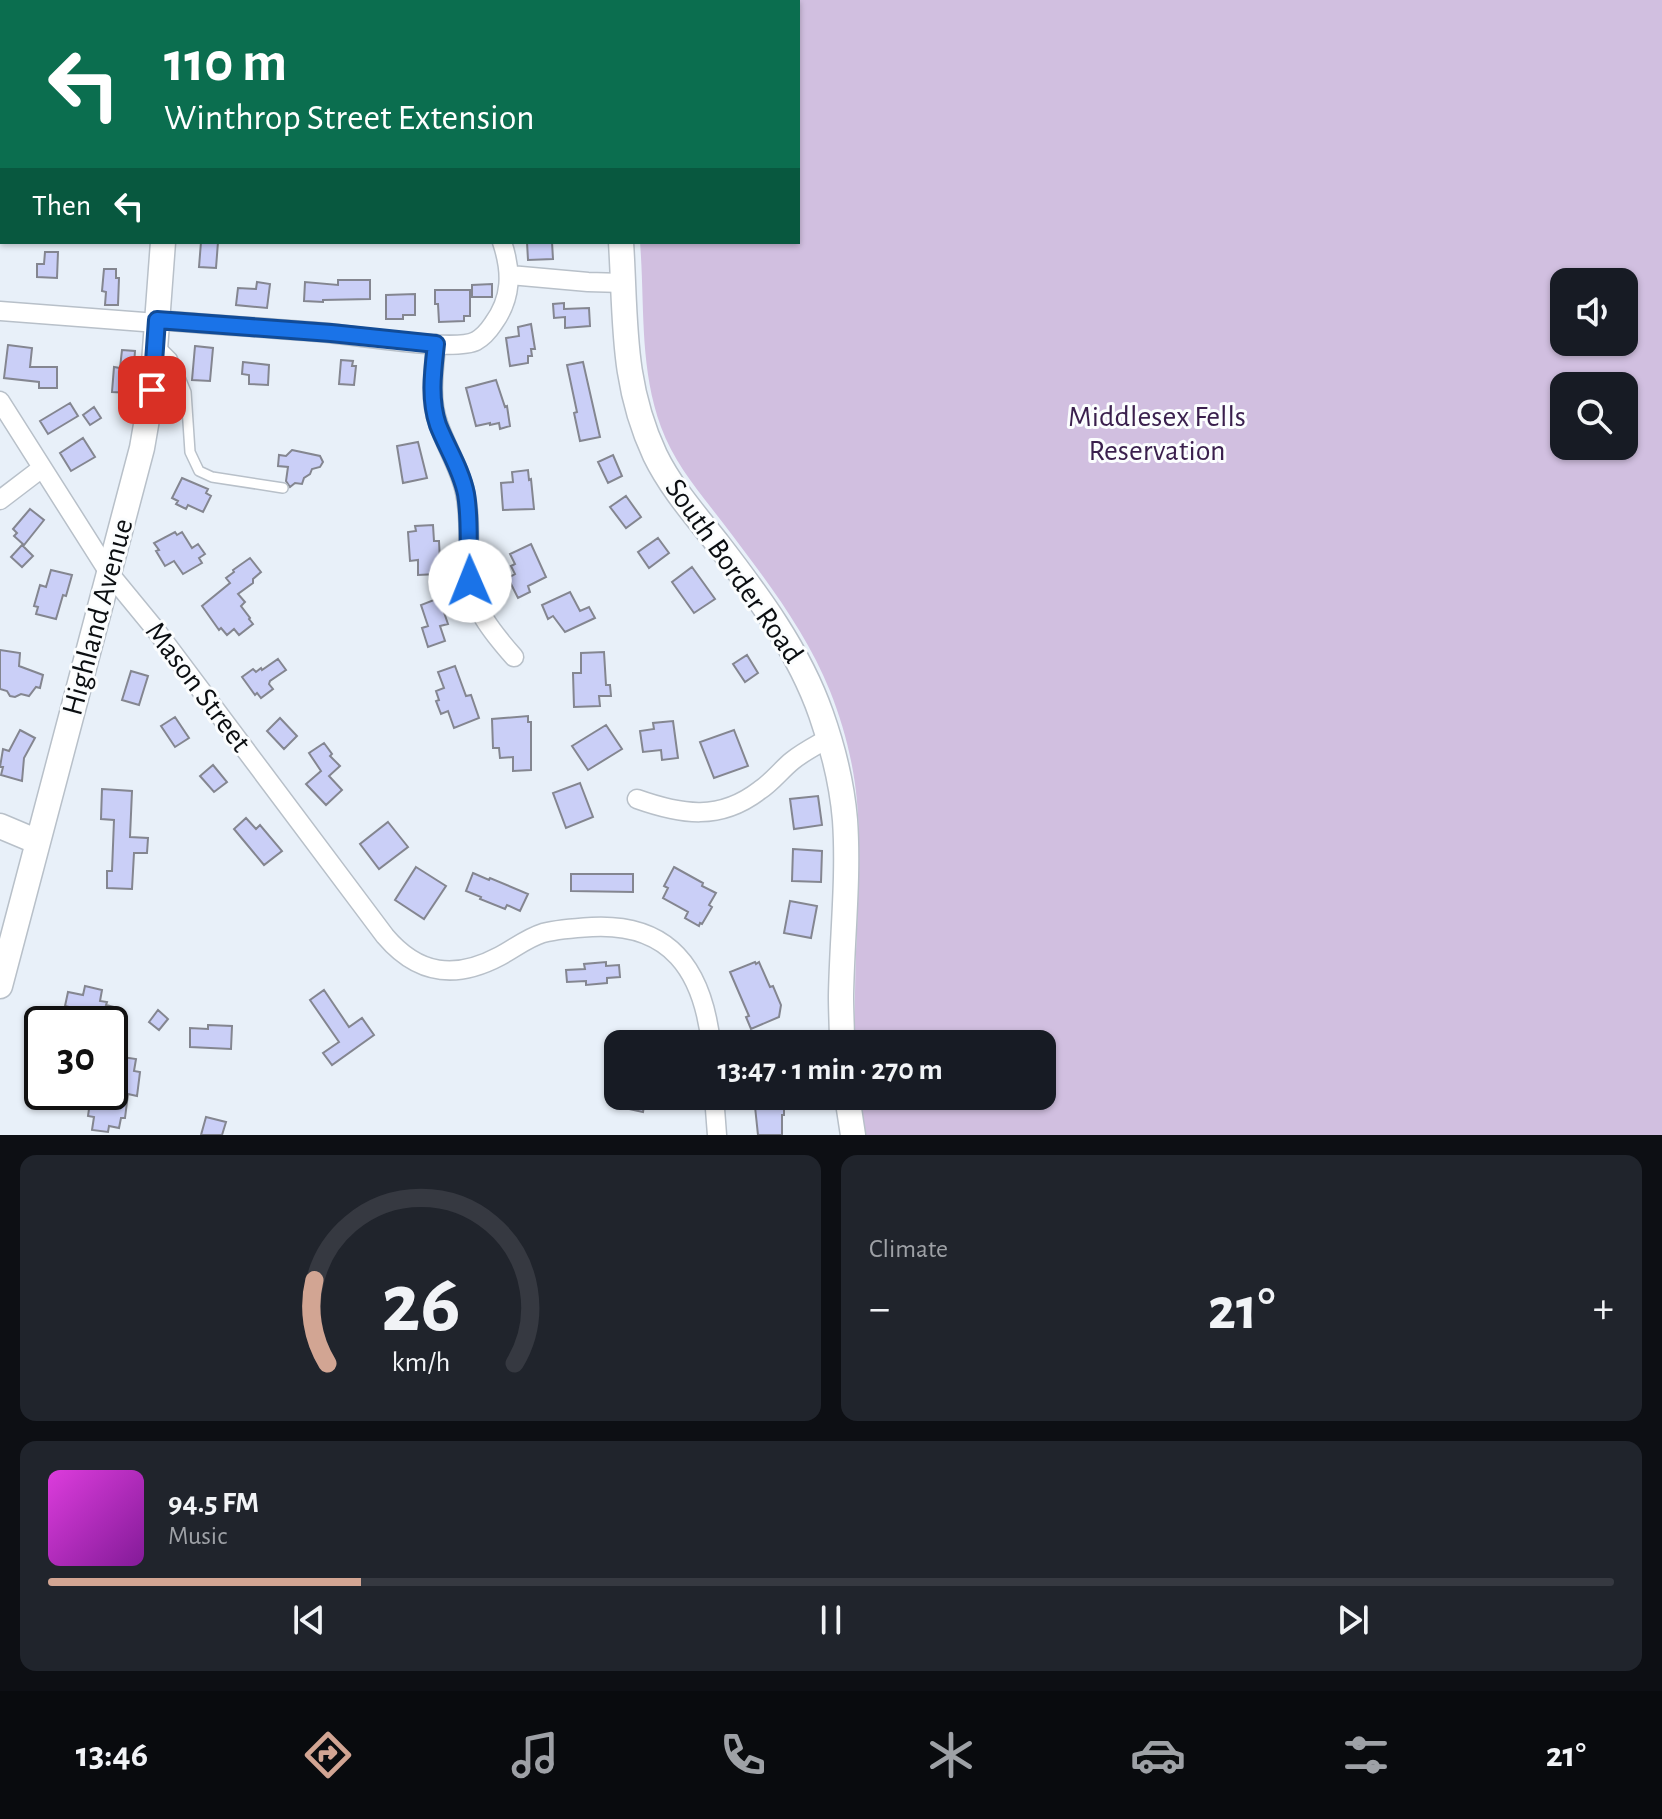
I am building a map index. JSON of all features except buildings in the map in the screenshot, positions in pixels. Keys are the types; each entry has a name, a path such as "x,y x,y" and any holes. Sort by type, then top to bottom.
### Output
{"main road":[{"name":"Highland Avenue","path":"0,986 145,436 151,402 163,244"},
{"name":"South Border Road","path":"621,244 629,377 641,421 657,459 694,514 753,590 800,664 829,738 839,776 845,820 842,1030"},
{"path":"0,826 38,842"},
{"path":"849,1110 853,1135"}],"street":[{"path":"0,311 157,329 331,333 436,344 469,344 483,336 504,306 510,275 502,244"},
{"path":"510,275 623,283"},
{"path":"436,344 432,390 434,409 465,490 470,523 469,573 472,589 489,628 514,657"},
{"name":"Mason Street","path":"0,401 109,573 145,616 392,944 413,962 435,970 460,970 481,965 535,936 557,930 624,927 661,941 674,951 699,990 709,1030"},
{"path":"0,500 42,468"},
{"path":"637,799 668,810 703,813 722,810 752,796 794,760 829,738"},
{"path":"715,1110 717,1135"}],"lane":[{"path":"157,329 186,392 190,452 199,471 212,477 283,488"}],"green space":[{"name":"Middlesex Fells Reservation","path":"800,0 1662,0 1662,1135 865,1135 861,1110 1056,1110 1056,1030 854,1030 858,818 848,746 840,718 820,668 796,625 680,465 666,440 654,404 646,359 640,244 800,244"}],"route":[{"path":"152,390 157,320 436,344 432,390 434,409 465,490 470,523 470,581"}]}
